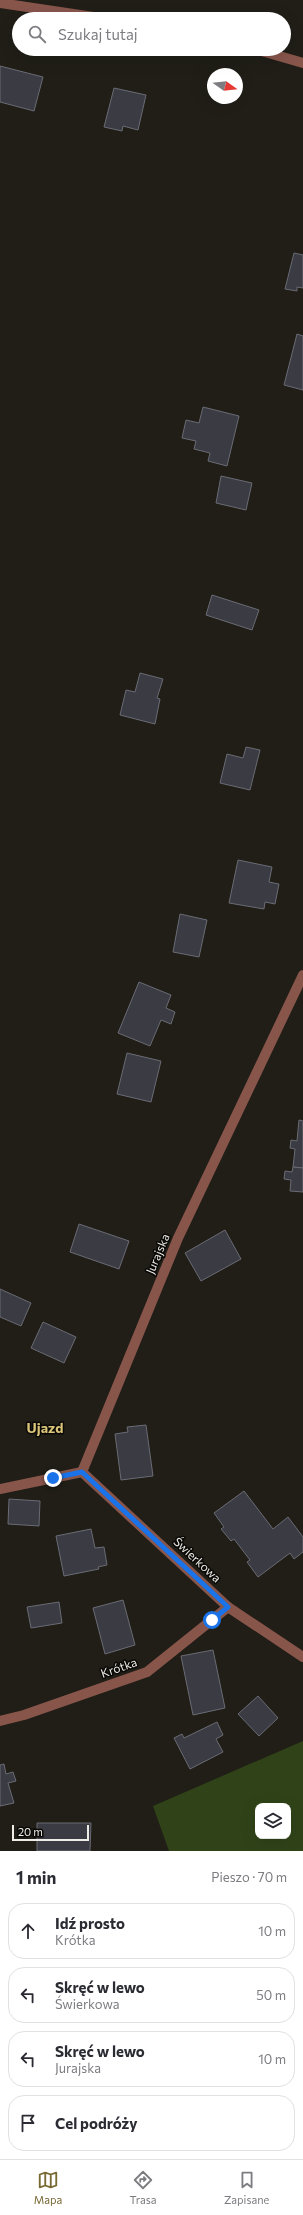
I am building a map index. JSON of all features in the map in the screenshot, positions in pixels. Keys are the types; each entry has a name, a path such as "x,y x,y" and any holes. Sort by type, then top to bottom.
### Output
{"street":[{"path":"0,3 60,12"},
{"path":"279,56 303,63"},
{"name":"Jurajska","path":"82,1472 178,1238 303,975"},
{"path":"0,1489 82,1472"},
{"name":"Świerkowa","path":"82,1472 228,1607 303,1657"},
{"name":"Krótka","path":"0,1721 24,1715 148,1672 228,1607"}],"green space":[{"path":"303,1741 303,1851 169,1851 153,1806"}],"building":[{"path":"0,66 43,77 34,111 0,102"},
{"path":"114,88 146,95 138,130 123,126 122,131 104,127"},
{"path":"294,253 303,255 303,288 297,287 297,291 285,289"},
{"path":"297,334 303,336 303,390 284,385"},
{"path":"203,407 239,416 227,466 208,461 210,453 194,449 196,441 182,438 186,420 199,423"},
{"path":"221,476 252,483 246,510 216,503"},
{"path":"212,595 259,610 252,630 206,615"},
{"path":"140,673 163,679 157,698 160,699 155,724 120,715 126,690 135,692"},
{"path":"246,747 260,750 250,790 220,783 227,754 243,758"},
{"path":"238,860 272,867 269,882 279,884 275,904 265,902 264,909 229,903"},
{"path":"180,914 207,920 199,957 173,952"},
{"path":"139,982 171,995 166,1008 175,1012 171,1024 161,1020 150,1046 118,1033"},
{"path":"127,1053 161,1061 151,1102 117,1094"},
{"path":"299,1120 303,1121 303,1168 293,1167 295,1149 290,1148 291,1140 297,1141"},
{"path":"293,1167 303,1168 303,1192 290,1191 291,1180 284,1179 285,1171 292,1172"},
{"path":"79,1224 129,1241 119,1269 70,1252"},
{"path":"225,1230 241,1259 201,1281 185,1253"},
{"path":"0,1289 31,1303 21,1326 0,1317"},
{"path":"43,1322 76,1337 64,1363 31,1348"},
{"path":"146,1425 153,1476 121,1480 115,1434 128,1432 127,1427"},
{"path":"244,1491 273,1529 288,1517 303,1537 303,1552 294,1559 290,1553 258,1577 247,1562 250,1560 234,1539 231,1541 221,1529 224,1527 214,1513"},
{"path":"9,1499 40,1501 39,1526 8,1524"},
{"path":"91,1529 95,1548 104,1547 107,1565 98,1567 99,1569 64,1576 56,1536"},
{"path":"123,1600 135,1645 105,1654 93,1608"},
{"path":"59,1602 62,1623 31,1628 27,1607"},
{"path":"213,1650 225,1708 193,1715 181,1656"},
{"path":"258,1696 278,1718 259,1736 238,1714"},
{"path":"217,1722 223,1735 216,1739 223,1752 190,1769 174,1738 182,1734 184,1738"},
{"path":"4,1764 6,1774 13,1772 16,1781 8,1783 14,1803 0,1806 0,1765"},
{"path":"37,1823 91,1823 90,1851 37,1851"}],"district":[{"name":"Ujazd","path":"45,1428"}],"route":[{"path":"53,1478 82,1472 228,1607 212,1620"}]}
